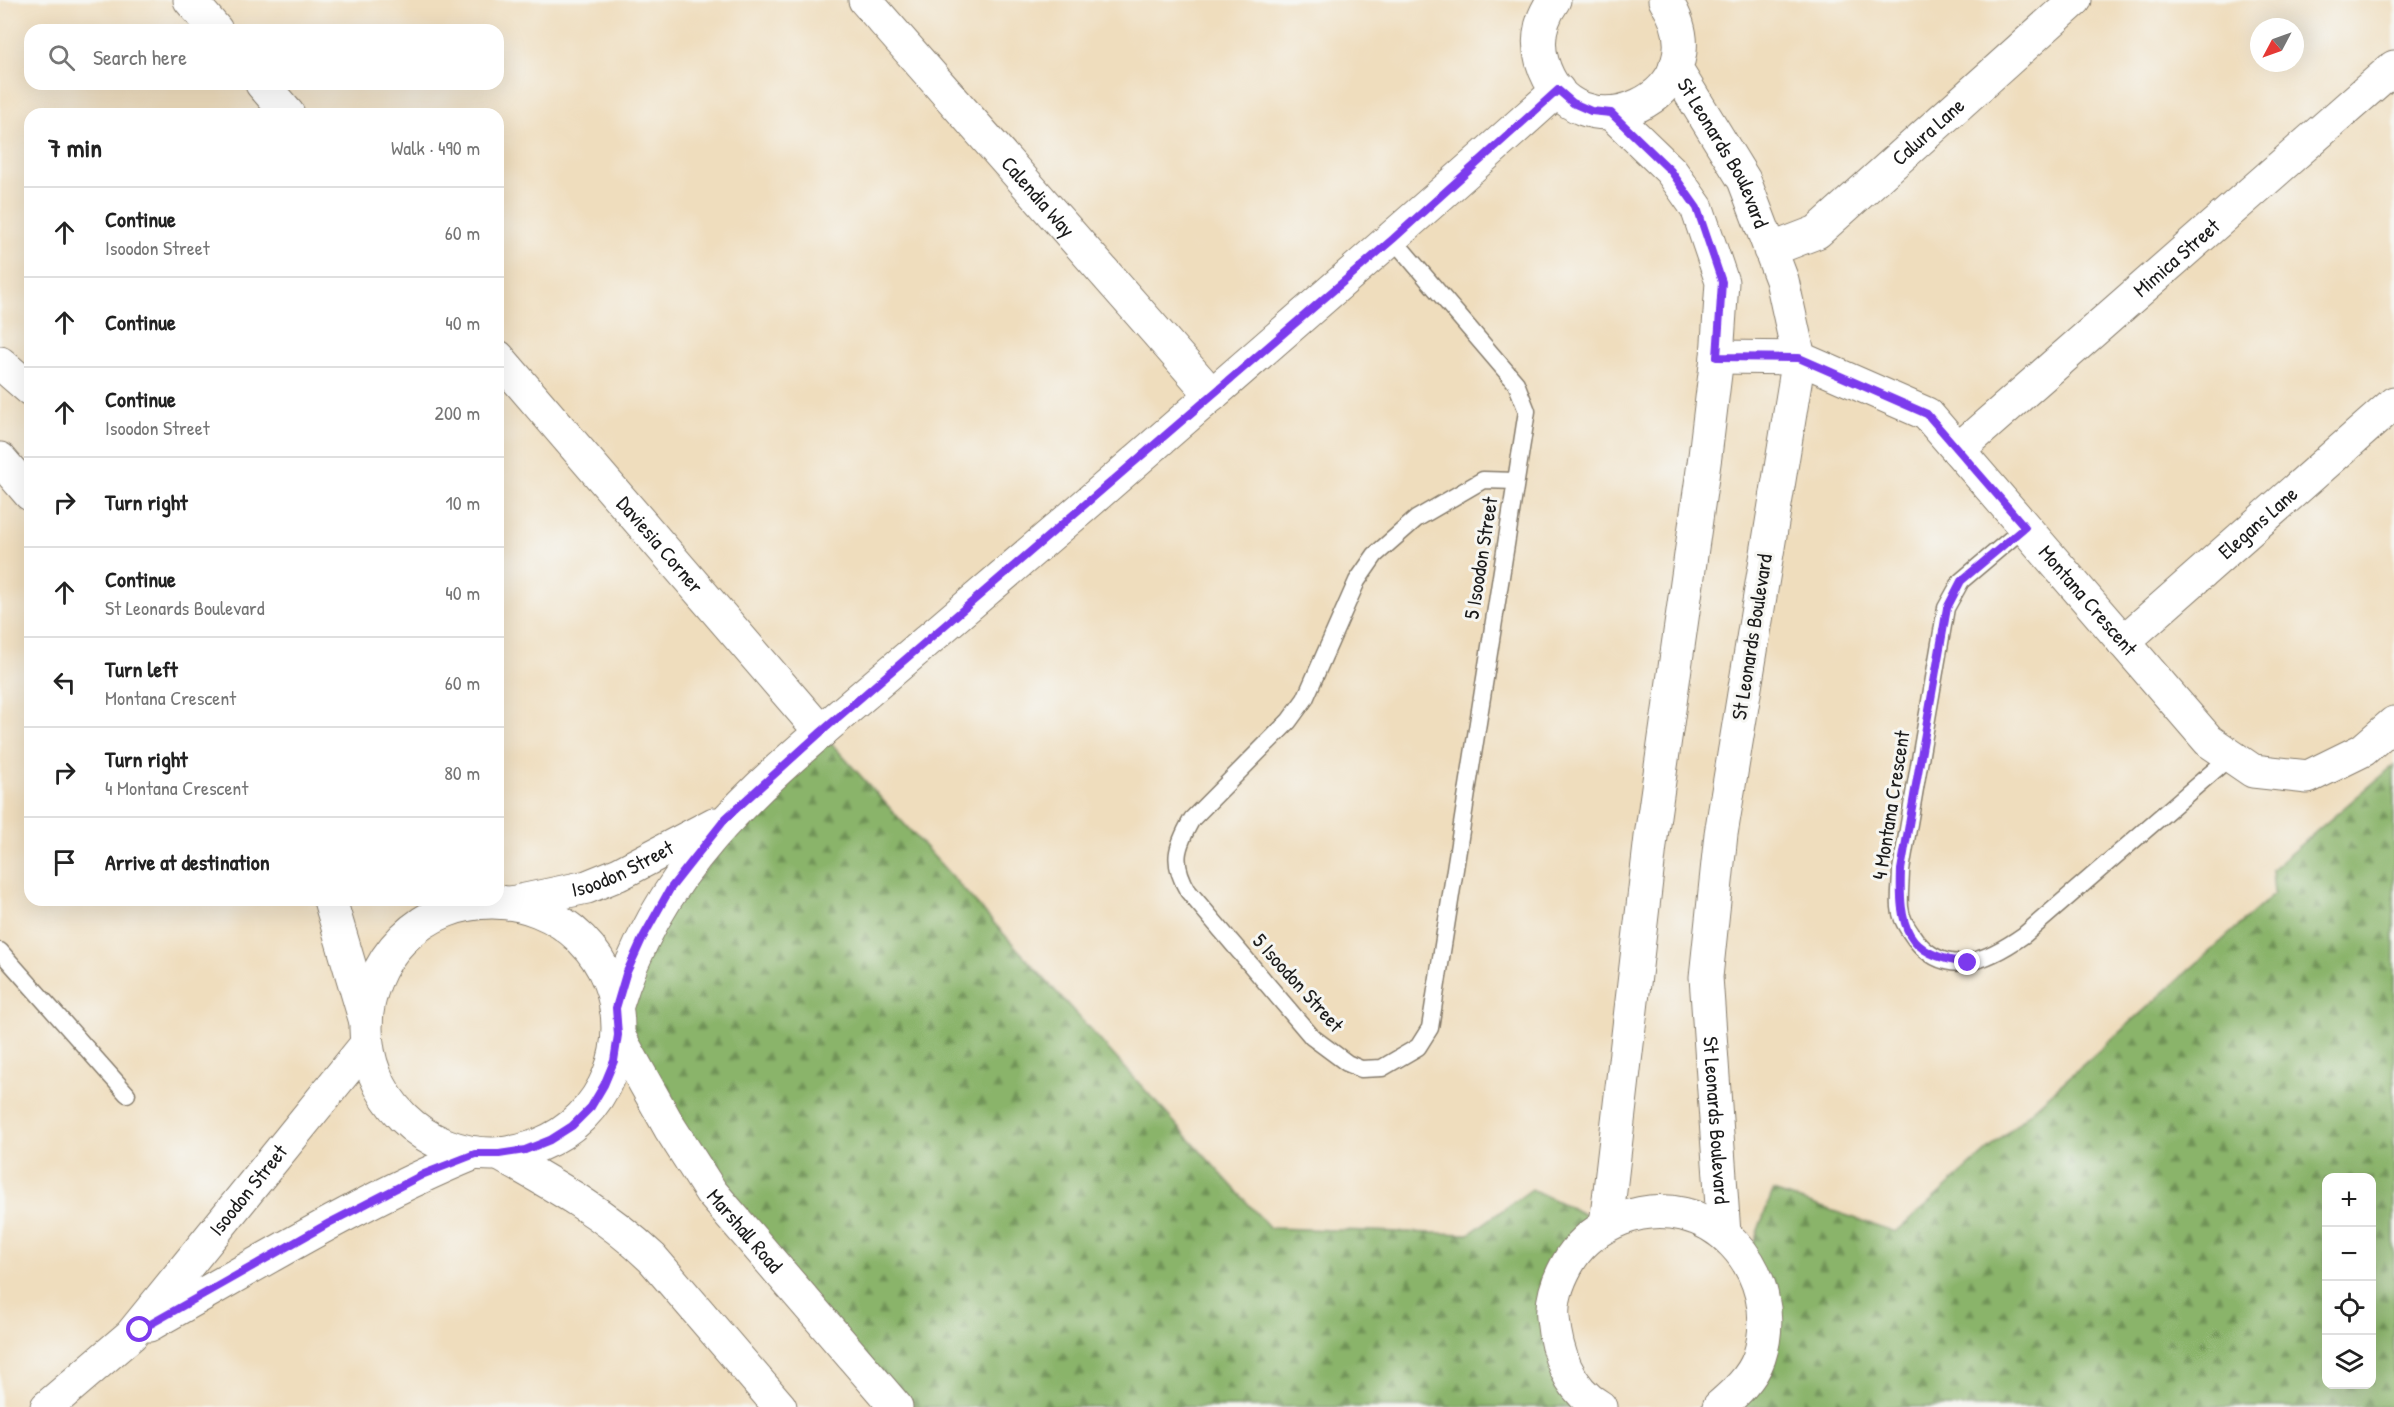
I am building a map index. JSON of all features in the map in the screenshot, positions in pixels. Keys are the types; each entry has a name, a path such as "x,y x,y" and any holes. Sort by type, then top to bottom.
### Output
{"street":[{"path":"190,0 211,24"},
{"name":"Calendia Way","path":"865,0 1212,395"},
{"path":"1554,0 1541,26 1539,40 1544,67 1558,90 1573,103 1591,111 1611,113 1625,112 1650,100 1669,81 1679,56 1679,31 1676,19 1665,0"},
{"name":"Calura Lane","path":"1770,250 1816,232 2075,0"},
{"name":"Mimica Street","path":"1958,450 2394,67"},
{"name":"St Leonards Boulevard","path":"1675,68 1744,180 1782,280 1799,358 1721,834 1706,977 1724,1234"},
{"path":"267,90 283,108"},
{"name":"Isoodon Street","path":"47,1407 131,1335 329,1223 424,1174 487,1154 525,1150 550,1140 572,1126 591,1107 614,1061 617,1022 626,974 654,917 670,889 726,818 821,732 1393,239 1558,90"},
{"path":"1606,1225 1651,837 1717,357 1722,282 1697,208 1671,171 1611,113"},
{"name":"Montana Crescent","path":"1717,357 1799,358 1927,414 2209,741 2253,771 2308,777 2363,750 2394,723"},
{"path":"0,363 24,384"},
{"name":"Daviesia Corner","path":"504,364 821,732"},
{"name":"Elegans Lane","path":"2123,642 2394,403"},
{"path":"0,459 24,487"},
{"name":"Isoodon Street","path":"504,900 587,887 619,874 726,818"},
{"path":"504,904 537,910 561,922 581,939 598,960 610,983 617,1022"},
{"path":"332,906 378,1084 403,1117 436,1141 487,1154 582,1201 630,1237 652,1258 780,1407"},
{"name":"Isoodon Street","path":"131,1335 366,1033 369,995 378,970 392,948 411,929 434,915 459,906"},
{"name":"Marshall Road","path":"617,1022 670,1128 711,1192 896,1407"},
{"path":"1600,1407 1570,1378 1555,1346 1552,1311 1560,1277 1578,1247 1606,1225 1635,1214 1666,1212 1697,1218 1724,1234 1748,1259 1763,1292 1766,1328 1758,1360 1742,1388 1719,1407"}],"lane":[{"name":"5 Isoodon Street","path":"1393,239 1516,383 1527,411 1516,481 1430,1028 1418,1047 1402,1059 1382,1068 1361,1069 1347,1063 1312,1037 1188,891 1178,874 1176,859 1181,838 1192,819 1290,721 1305,699 1357,581 1375,555 1416,519 1483,480 1516,481"},
{"name":"4 Montana Crescent","path":"2025,527 1961,581 1947,608 1901,870 1900,908 1905,925 1918,943 1932,956 1968,963 1984,960 2003,950 2033,927 2231,756"},
{"path":"0,951 127,1094"}],"green space":[{"path":"821,732 1270,1228 1469,1234 1532,1189 1606,1225 1578,1247 1555,1346 1607,1407 896,1407 654,1100 610,983"},
{"path":"2394,765 2394,1407 1736,1407 1765,1376 1747,1259 1773,1191 1896,1232 2274,894 2272,869"}],"route":[{"path":"140,1330 329,1223 424,1174 475,1154 499,1154 525,1150 550,1140 572,1126 591,1107 614,1061 618,1035 616,1008 626,974 642,939 670,889 726,818 821,732 1393,239 1558,90 1573,103 1591,111 1611,113 1671,171 1697,208 1722,282 1717,357 1799,358 1927,414 2025,527 1961,581 1947,608 1901,870 1900,908 1905,925 1918,943 1932,956 1948,961 1968,963"}]}
